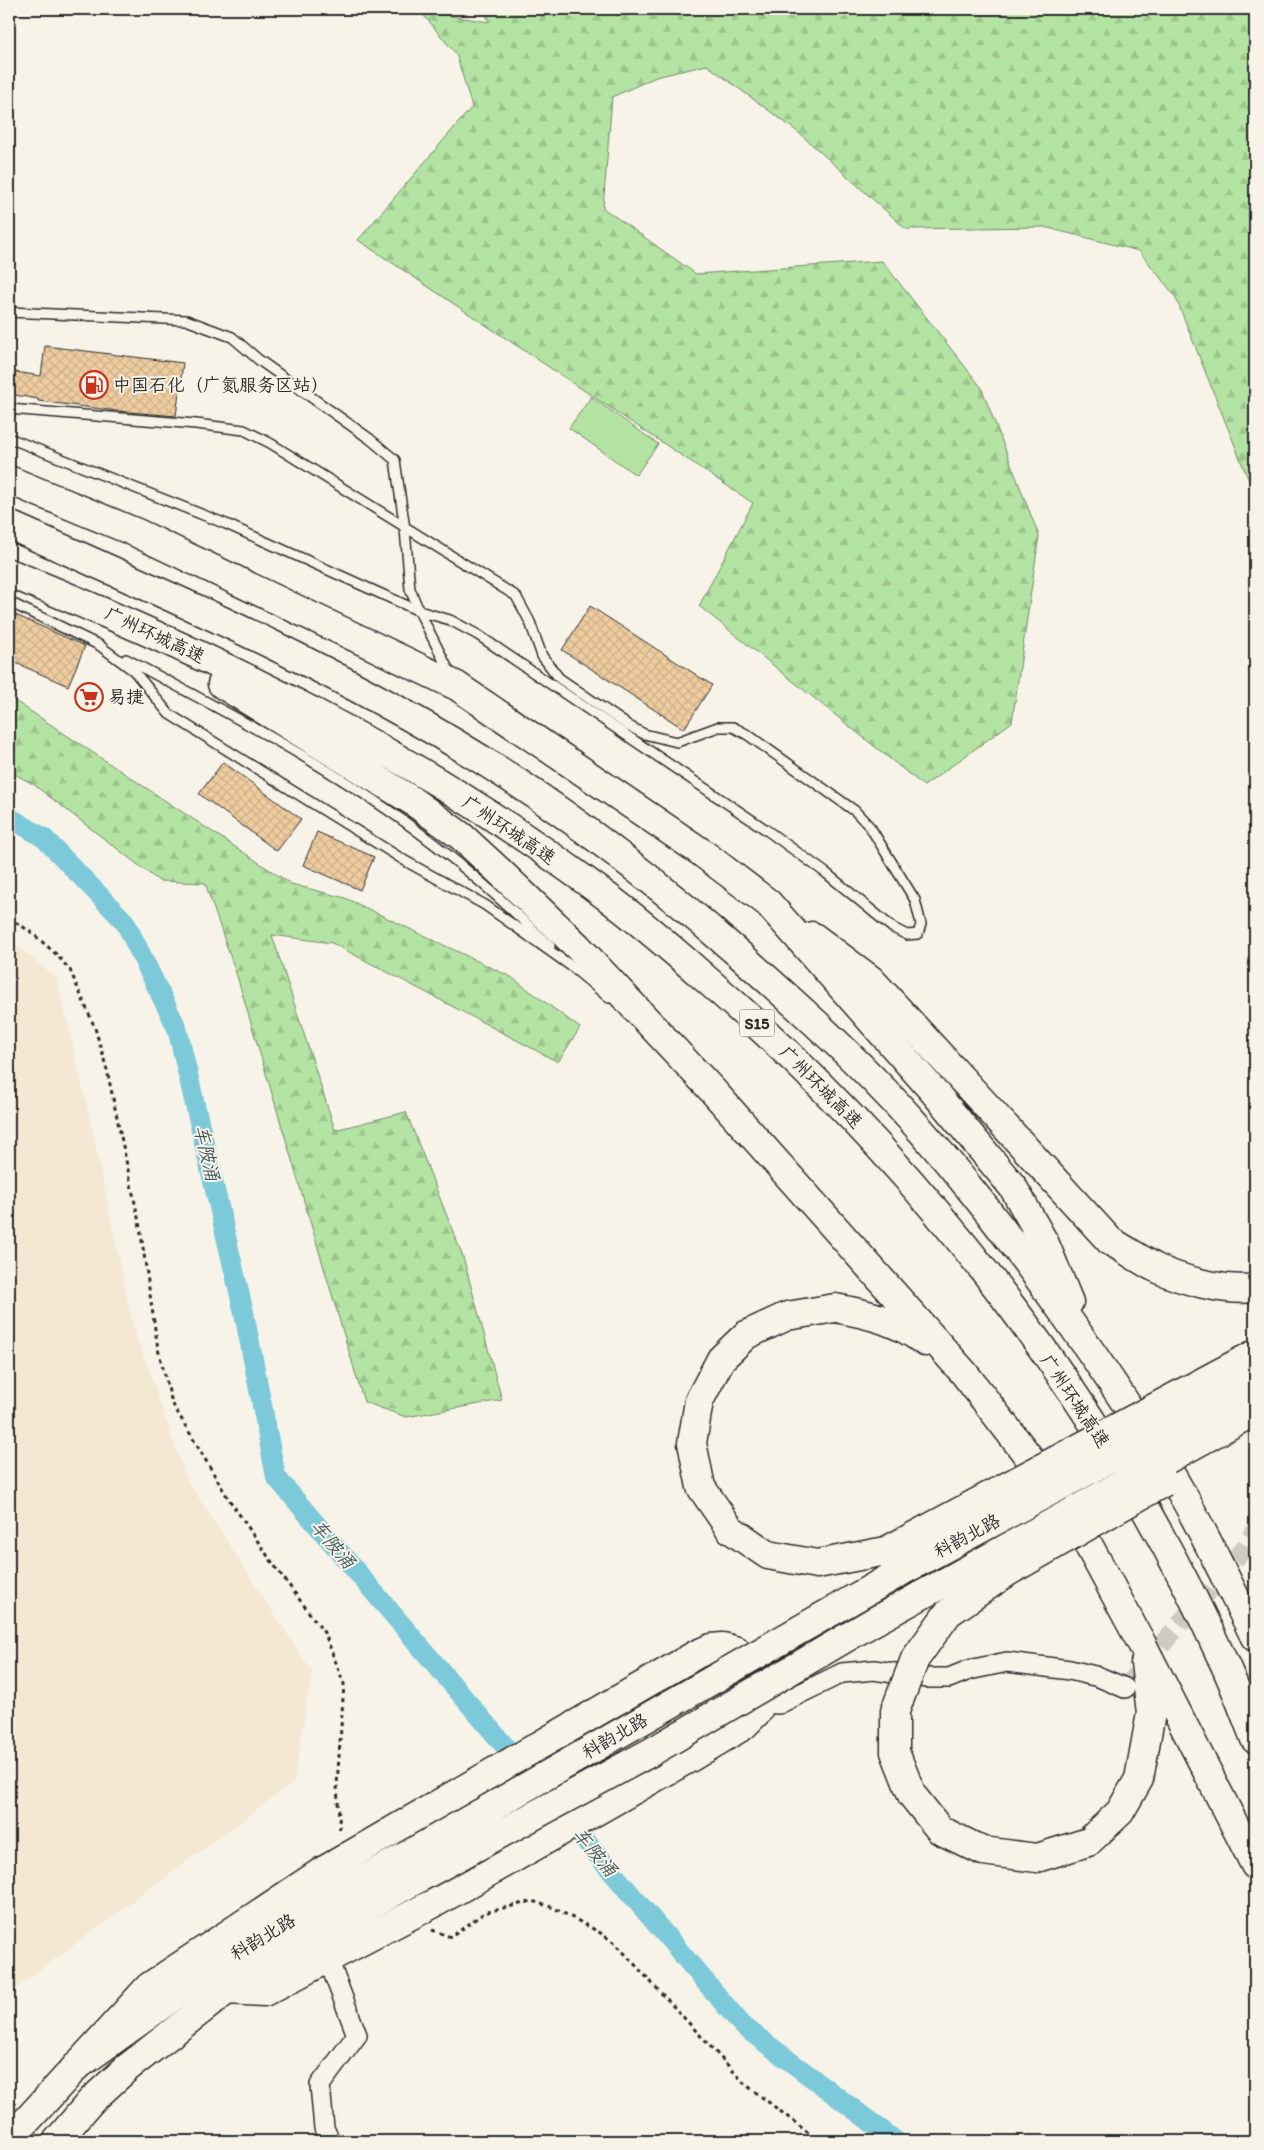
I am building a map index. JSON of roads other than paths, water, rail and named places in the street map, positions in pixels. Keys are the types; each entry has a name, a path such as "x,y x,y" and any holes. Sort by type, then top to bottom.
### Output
{"main road":[{"path":"9,480 137,533 457,686 701,852 871,980 1110,1241 1155,1267 1201,1283 1246,1290 1255,1288"},
{"name":"S15","path":"9,525 273,645 429,728 516,781 622,857 704,923 778,988 873,1078 936,1148 1009,1238 1115,1386 1183,1496 1255,1637"},
{"name":"广州环城高速","path":"9,573 108,613 328,720 397,758 505,824 600,891 755,1021 848,1111 905,1174 999,1291 1082,1408 1148,1514 1189,1591 1225,1666 1255,1739"},
{"path":"108,613 411,800 461,836 577,946 713,1091 964,1373 1069,1509 1142,1644 1255,1865"},
{"path":"768,903 935,1093 1013,1187 1045,1244 1090,1349"},
{"path":"964,1373 910,1330 872,1314 835,1308 787,1316 746,1335 721,1359 699,1400 692,1444 701,1487 730,1529 768,1555 817,1564 886,1551 1255,1354"},
{"name":"科韵北路","path":"56,2141 91,2101 126,2068 227,1990 311,1939 412,1868 902,1571 1255,1380"},
{"name":"科韵北路","path":"9,2140 80,2064 234,1954 298,1915 412,1868 653,1751 872,1622 1255,1411"},
{"path":"1142,1644 1151,1713 1139,1779 1120,1812 1088,1842 1037,1858 983,1851 940,1830 912,1795 895,1752 895,1711 915,1659 948,1613 1009,1571 1255,1431"},
{"path":"80,2064 149,1987 341,1860 384,1834 710,1648 724,1647 737,1651 754,1668 762,1685 764,1697 757,1712 742,1726 693,1756 438,1901 264,1992 227,1990"}],"street":[{"path":"761,1703 779,1704 842,1673 874,1670 927,1678 949,1678 969,1670 1007,1662 1070,1670 1100,1677 1125,1688"},
{"path":"328,1959 357,2034 320,2085 324,2128 330,2141"}],"lane":[{"path":"9,312 186,320 232,337 259,360 370,439 395,460 405,529 410,589 457,686"},
{"path":"9,409 196,424 244,430 270,443 405,529 516,596 530,622 542,656 559,678 629,726 644,734 677,742 718,727 733,727 748,735 855,811 870,827 915,900 921,924 918,934 907,935 893,928 826,873 765,829 478,635 450,620 419,611 226,524 9,438"},
{"path":"9,602 96,643 198,696 322,766 432,842 504,900 571,966 615,1004"},
{"path":"96,643 134,671 169,714 407,862 485,905 571,966"},
{"path":"636,1022 713,1091"}],"waterway":[{"name":"车陂涌","path":"9,817 44,838 125,922 177,1028 244,1313 276,1477 743,2026 896,2141"}],"tunnel":[{"path":"1125,1688 1246,1546 1255,1530"}],"place":[{"name":"中国石化（广氮服务区站）","path":"94,385"},
{"name":"易捷","path":"89,697"}]}
